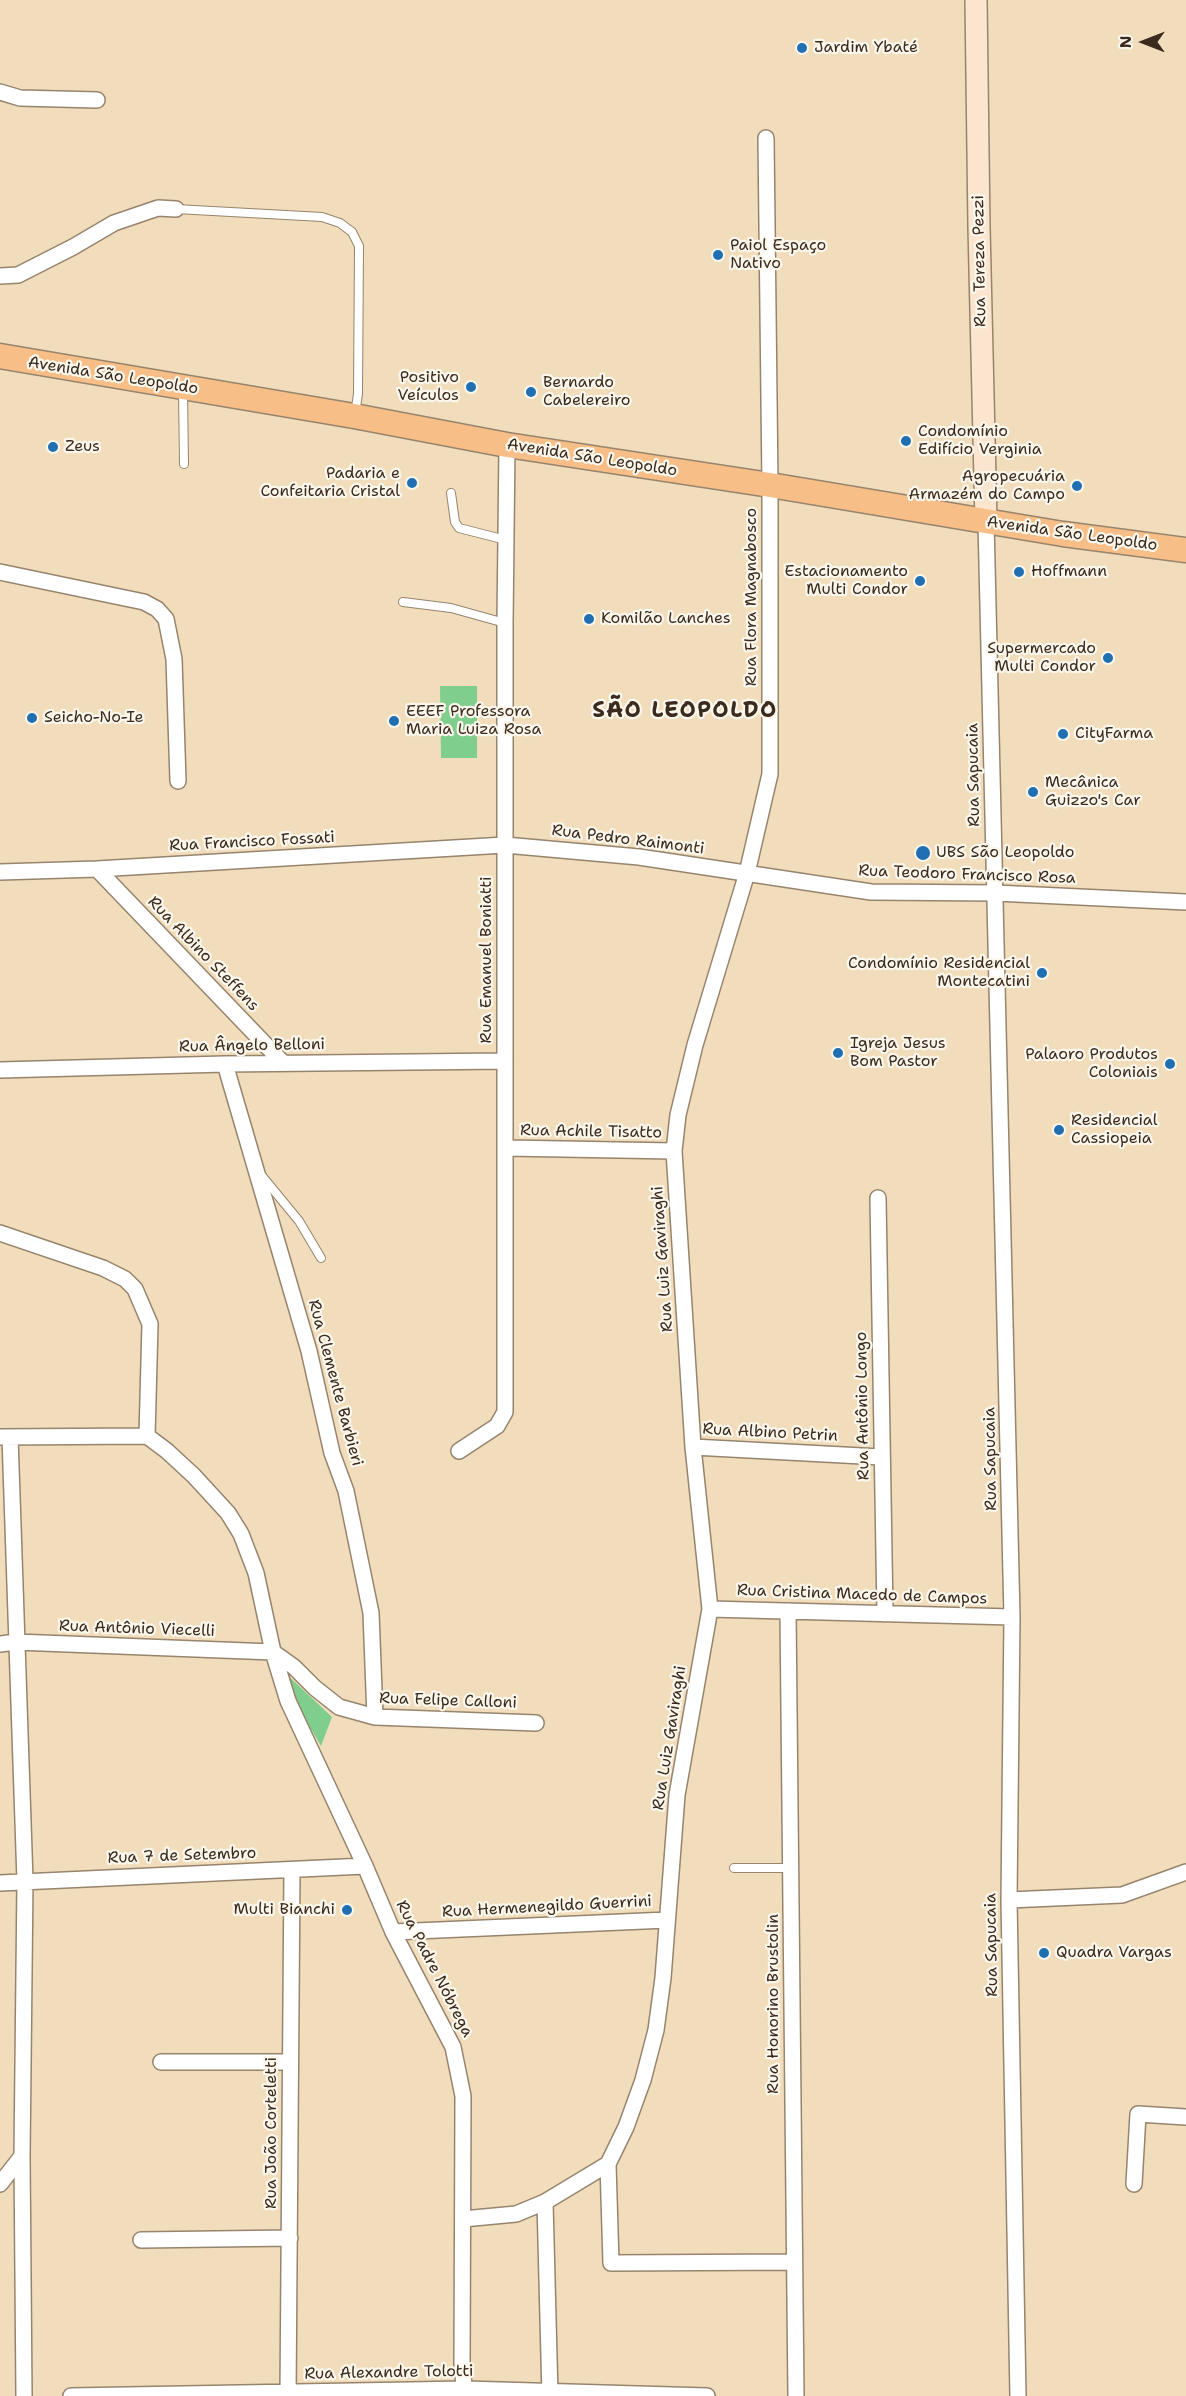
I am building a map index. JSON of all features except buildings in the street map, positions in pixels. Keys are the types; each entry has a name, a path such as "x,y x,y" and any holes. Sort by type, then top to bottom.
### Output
{"main road":[{"name":"Avenida São Leopoldo","path":"0,356 354,416 507,445 770,485 986,522 1186,550"}],"street":[{"name":"Rua Tereza Pezzi","path":"976,0 986,522"},
{"path":"0,92 20,99 97,100"},
{"name":"Rua Flora Magnabosco","path":"674,1151 678,1115 695,1045 747,873 770,774 770,485 766,138"},
{"path":"0,276 18,275 114,223 158,208 176,209"},
{"name":"Rua Emanuel Boniatti","path":"459,1451 497,1426 506,1412 505,622 507,445"},
{"name":"Rua Sapucaia","path":"986,522 1012,1617 1009,1900 1018,2396"},
{"path":"0,572 144,602 157,609 166,619 174,659 178,781"},
{"name":"Rua Pedro Raimonti","path":"505,845 639,857 747,873"},
{"name":"Rua Francisco Fossati","path":"0,872 97,869 505,845"},
{"name":"Rua Albino Steffens","path":"97,869 283,1063"},
{"name":"Rua Teodoro Francisco Rosa","path":"747,873 871,892 995,893 1186,902"},
{"name":"Rua Ângelo Belloni","path":"0,1070 225,1064 506,1061"},
{"name":"Rua Clemente Barbieri","path":"225,1064 309,1350 332,1453 346,1491 371,1613 375,1717"},
{"name":"Rua Achile Tisatto","path":"506,1148 674,1151"},
{"name":"Rua Luiz Gaviraghi","path":"608,2164 626,2127 643,2080 656,2030 663,1978 681,1761 710,1609 693,1447 674,1151"},
{"name":"Rua Antônio Longo","path":"878,1198 885,1614"},
{"path":"0,1233 103,1268 126,1279 135,1289 150,1324 147,1436 5,1437 25,1881 21,2156 24,2396"},
{"name":"Rua Padre Nóbrega","path":"147,1436 194,1476 228,1513 241,1534 256,1573 273,1652 288,1701 365,1866 393,1932 453,2046 463,2096 462,2365 465,2392"},
{"name":"Rua Albino Petrin","path":"693,1447 881,1456"},
{"name":"Rua Cristina Macedo de Campos","path":"710,1609 1012,1617"},
{"name":"Rua Honorino Brustolin","path":"788,1611 796,2396"},
{"name":"Rua Antônio Viecelli","path":"0,1644 16,1642 273,1652"},
{"name":"Rua Felipe Calloni","path":"273,1652 294,1667 339,1707 375,1717 536,1723"},
{"name":"Rua 7 de Setembro","path":"0,1883 365,1866"},
{"name":"Rua João Corteletti","path":"288,2394 292,1870"},
{"path":"1009,1900 1122,1895 1186,1872"},
{"name":"Rua Hermenegildo Guerrini","path":"393,1932 667,1920"},
{"path":"161,2062 290,2062"},
{"path":"1134,2184 1138,2114 1186,2117"},
{"path":"0,2184 21,2156"},
{"path":"462,2219 516,2214 545,2202 608,2164 611,2264 794,2262"},
{"path":"545,2202 550,2394"},
{"path":"141,2240 290,2238"},
{"name":"Rua Alexandre Tolotti","path":"71,2396 465,2392 707,2396"}],"lane":[{"path":"176,209 322,217 340,223 352,232 358,246 358,394 354,416"},
{"path":"183,388 184,464"},
{"path":"452,493 455,522 459,528 465,532 506,540"},
{"path":"403,602 452,608 505,622"},
{"path":"257,1170 299,1221 321,1258"},
{"path":"734,1868 790,1868"}],"green space":[{"path":"440,686 477,686 477,758 441,758"},
{"path":"283,1671 332,1717 321,1746 289,1692"}],"place":[{"name":"Jardim Ybaté","path":"802,48"},
{"name":"Paiol Espaço Nativo","path":"718,255"},
{"name":"Positivo Veículos","path":"471,387"},
{"name":"Bernardo Cabelereiro","path":"531,392"},
{"name":"Condomínio Edifício Verginia","path":"906,441"},
{"name":"Zeus","path":"53,447"},
{"name":"Padaria e Confeitaria Cristal","path":"412,483"},
{"name":"Agropecuária Armazém do Campo","path":"1077,486"},
{"name":"Hoffmann","path":"1019,572"},
{"name":"Estacionamento Multi Condor","path":"920,581"},
{"name":"Komilão Lanches","path":"589,619"},
{"name":"Supermercado Multi Condor","path":"1108,658"},
{"name":"Seicho-No-Ie","path":"32,718"},
{"name":"EEEF Professora Maria Luiza Rosa","path":"394,721"},
{"name":"CityFarma","path":"1063,734"},
{"name":"Mecânica Guizzo's Car","path":"1033,792"},
{"name":"UBS São Leopoldo","path":"923,853"},
{"name":"Condomínio Residencial Montecatini","path":"1042,973"},
{"name":"Igreja Jesus Bom Pastor","path":"838,1053"},
{"name":"Palaoro Produtos Coloniais","path":"1170,1064"},
{"name":"Residencial Cassiopeia","path":"1059,1130"},
{"name":"Multi Bianchi","path":"347,1910"},
{"name":"Quadra Vargas","path":"1044,1953"}],"district":[{"name":"SÃO LEOPOLDO","path":"685,711"}]}
